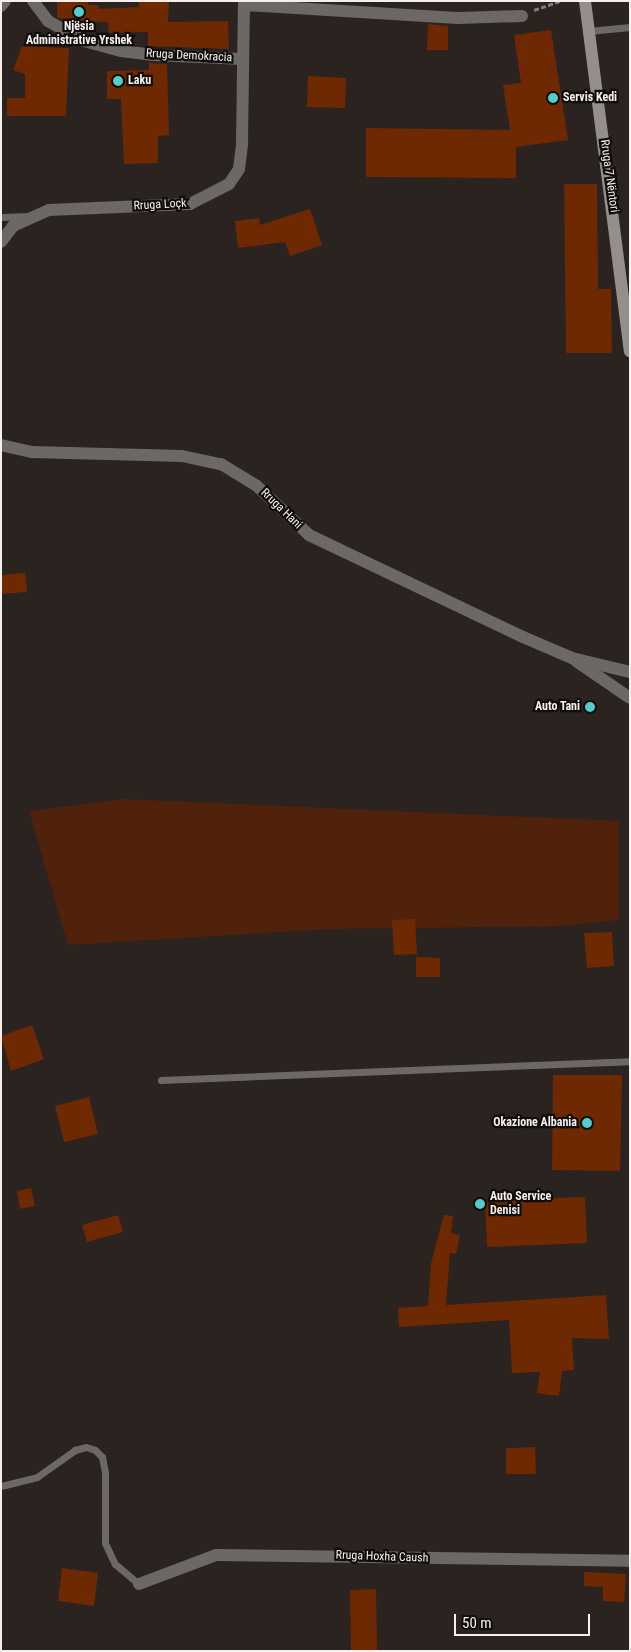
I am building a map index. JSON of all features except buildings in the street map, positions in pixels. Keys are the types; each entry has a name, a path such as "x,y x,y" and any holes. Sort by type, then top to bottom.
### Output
{"main road":[{"name":"Rruga 7 Nëntori","path":"585,1 630,351"}],"street":[{"path":"1,6 5,1"},
{"name":"Rruga Demokracia","path":"33,1 48,21 84,42 121,52 243,59"},
{"path":"244,3 458,18 522,16"},
{"name":"Rruga Loçk","path":"1,242 12,226 30,216 49,210 190,204 230,184 239,169 242,144 244,3"},
{"name":"Rruga Hani","path":"1,445 32,452 182,456 221,464 257,486 309,535 572,658 630,698"},
{"name":"Rruga Hani","path":"572,658 630,672"},
{"name":"Rruga Hoxha Caush","path":"140,1584 216,1555 630,1562"}],"lane":[{"path":"589,31 630,28"},
{"path":"1,217 30,216"},
{"path":"161,1080 630,1061"},
{"path":"1,1486 37,1477 75,1450 86,1447 95,1450 102,1458 105,1472 104,1543 115,1564 140,1584"}],"path":[{"path":"522,16 560,1"}],"shaded area":[{"path":"124,799 619,821 619,920 562,926 328,929 68,945 29,811"}],"place":[{"name":"Njësia Administrative Yrshek","path":"79,12"},
{"name":"Laku","path":"118,81"},
{"name":"Servis Kedi","path":"553,98"},
{"name":"Auto Tani","path":"590,707"},
{"name":"Okazione Albania","path":"587,1123"},
{"name":"Auto Service Denisi","path":"480,1204"}]}
